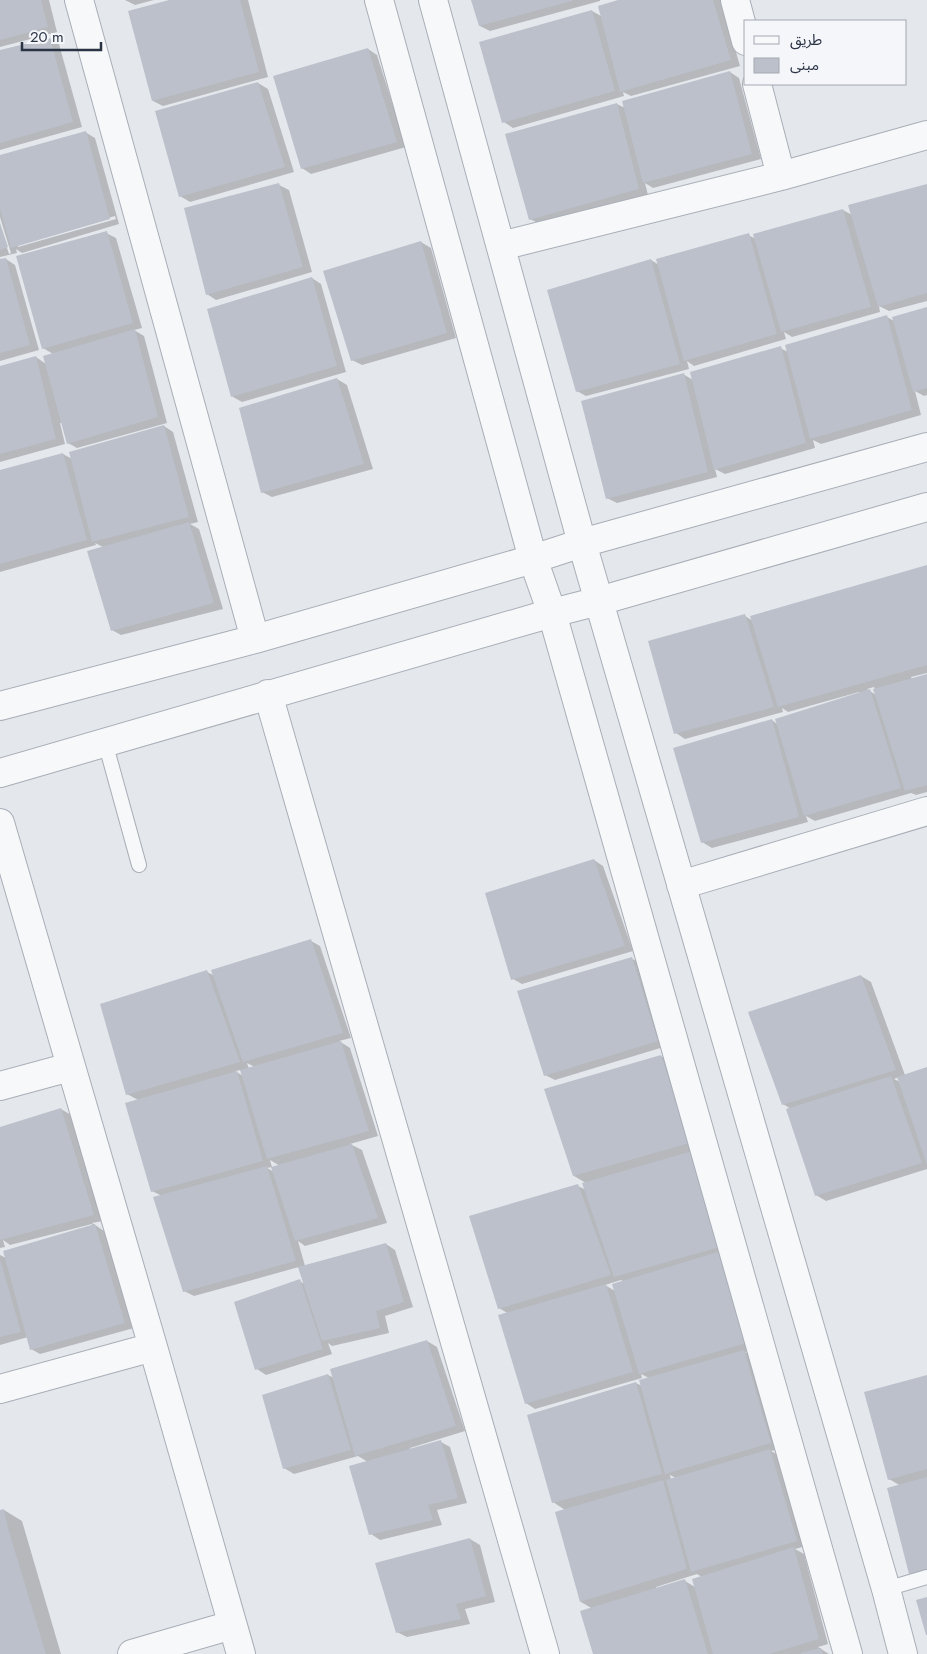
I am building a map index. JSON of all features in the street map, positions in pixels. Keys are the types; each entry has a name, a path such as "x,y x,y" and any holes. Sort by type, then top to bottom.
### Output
{"street":[{"path":"80,0 255,639"},
{"path":"379,0 533,559 552,613 848,1654"},
{"path":"433,0 582,543 903,1654"},
{"path":"735,0 744,34"},
{"path":"757,85 781,176"},
{"path":"501,246 781,176 927,135"},
{"path":"0,706 255,639 533,559 582,543 927,447"},
{"path":"0,772 927,507"},
{"path":"268,694 544,1654"},
{"path":"681,885 927,811"},
{"path":"0,823 241,1654"},
{"path":"0,1086 70,1066"},
{"path":"0,1389 153,1348"},
{"path":"132,1654 232,1625"}],"lane":[{"path":"104,742 139,866"},
{"path":"886,1590 927,1577"}],"building":[{"path":"0,0 41,0 48,27 0,40"},
{"path":"169,0 240,0 259,72 152,101 128,11"},
{"path":"471,0 572,0 572,1 479,26"},
{"path":"618,0 713,0 731,60 620,92 598,6"},
{"path":"592,10 615,91 502,123 479,42"},
{"path":"50,38 73,122 0,143 0,50"},
{"path":"368,48 397,142 301,169 273,76"},
{"path":"730,71 752,154 643,183 622,101"},
{"path":"258,82 285,167 179,197 155,111"},
{"path":"617,103 639,189 529,220 505,134"},
{"path":"86,131 110,219 11,248 0,209 0,155"},
{"path":"279,183 303,267 206,295 184,208"},
{"path":"927,184 927,293 878,307 848,205"},
{"path":"843,209 871,307 781,332 753,234"},
{"path":"0,223 8,247 0,250"},
{"path":"107,231 133,323 42,349 16,256"},
{"path":"749,233 777,334 684,361 656,259"},
{"path":"421,241 447,333 351,361 323,271"},
{"path":"6,258 30,345 0,353 0,259"},
{"path":"651,259 680,364 576,392 547,290"},
{"path":"312,277 337,366 231,397 207,309"},
{"path":"927,307 927,388 913,392 892,317"},
{"path":"887,315 912,410 810,439 785,345"},
{"path":"135,329 158,417 67,444 43,356"},
{"path":"781,346 806,443 714,470 690,372"},
{"path":"36,356 56,439 0,454 0,366"},
{"path":"684,373 708,472 606,499 581,401"},
{"path":"337,378 364,464 261,493 239,408"},
{"path":"164,425 189,517 92,542 69,452"},
{"path":"63,453 87,540 0,564 0,470"},
{"path":"189,522 214,603 111,631 87,551"},
{"path":"927,565 927,665 778,707 750,616"},
{"path":"745,614 774,707 674,734 648,641"},
{"path":"927,674 927,785 905,791 873,689"},
{"path":"870,689 901,788 804,816 775,719"},
{"path":"772,719 799,817 701,843 673,748"},
{"path":"594,859 625,946 511,980 485,893"},
{"path":"311,939 343,1033 243,1062 211,970"},
{"path":"632,957 658,1041 544,1076 517,991"},
{"path":"207,970 240,1062 126,1095 100,1004"},
{"path":"861,975 896,1070 782,1105 748,1012"},
{"path":"341,1041 369,1131 267,1159 240,1070"},
{"path":"661,1055 690,1143 573,1176 544,1089"},
{"path":"927,1067 927,1165 897,1077"},
{"path":"237,1071 263,1161 151,1192 125,1103"},
{"path":"891,1076 922,1163 815,1196 786,1109"},
{"path":"61,1108 94,1215 0,1240 0,1127"},
{"path":"352,1144 378,1218 295,1241 271,1167"},
{"path":"692,1151 723,1246 614,1277 582,1183"},
{"path":"267,1166 296,1261 183,1292 153,1197"},
{"path":"578,1184 611,1275 498,1309 469,1216"},
{"path":"95,1224 125,1323 30,1350 3,1251"},
{"path":"386,1243 404,1302 376,1311 380,1328 322,1341 298,1267"},
{"path":"721,1251 750,1342 639,1374 612,1284"},
{"path":"0,1259 21,1332 0,1337"},
{"path":"300,1279 323,1349 255,1370 234,1302"},
{"path":"606,1284 633,1372 525,1404 498,1315"},
{"path":"427,1340 456,1426 355,1456 330,1369"},
{"path":"744,1350 771,1443 665,1474 639,1380"},
{"path":"328,1374 351,1450 283,1469 262,1395"},
{"path":"927,1375 927,1469 888,1480 864,1392"},
{"path":"636,1382 662,1474 552,1503 527,1415"},
{"path":"441,1440 458,1498 428,1505 433,1520 369,1535 349,1466"},
{"path":"770,1449 797,1541 691,1572 666,1480"},
{"path":"927,1477 927,1569 909,1574 887,1488"},
{"path":"663,1480 687,1569 580,1602 555,1512"},
{"path":"4,1509 46,1654 0,1654 0,1510"},
{"path":"470,1538 486,1596 456,1604 461,1619 396,1633 375,1563"},
{"path":"794,1547 819,1639 769,1654 713,1654 692,1579"},
{"path":"685,1579 708,1654 593,1654 580,1611"},
{"path":"927,1597 927,1635 926,1635 916,1600"},
{"path":"821,1648 823,1654 801,1654 801,1653"}]}
